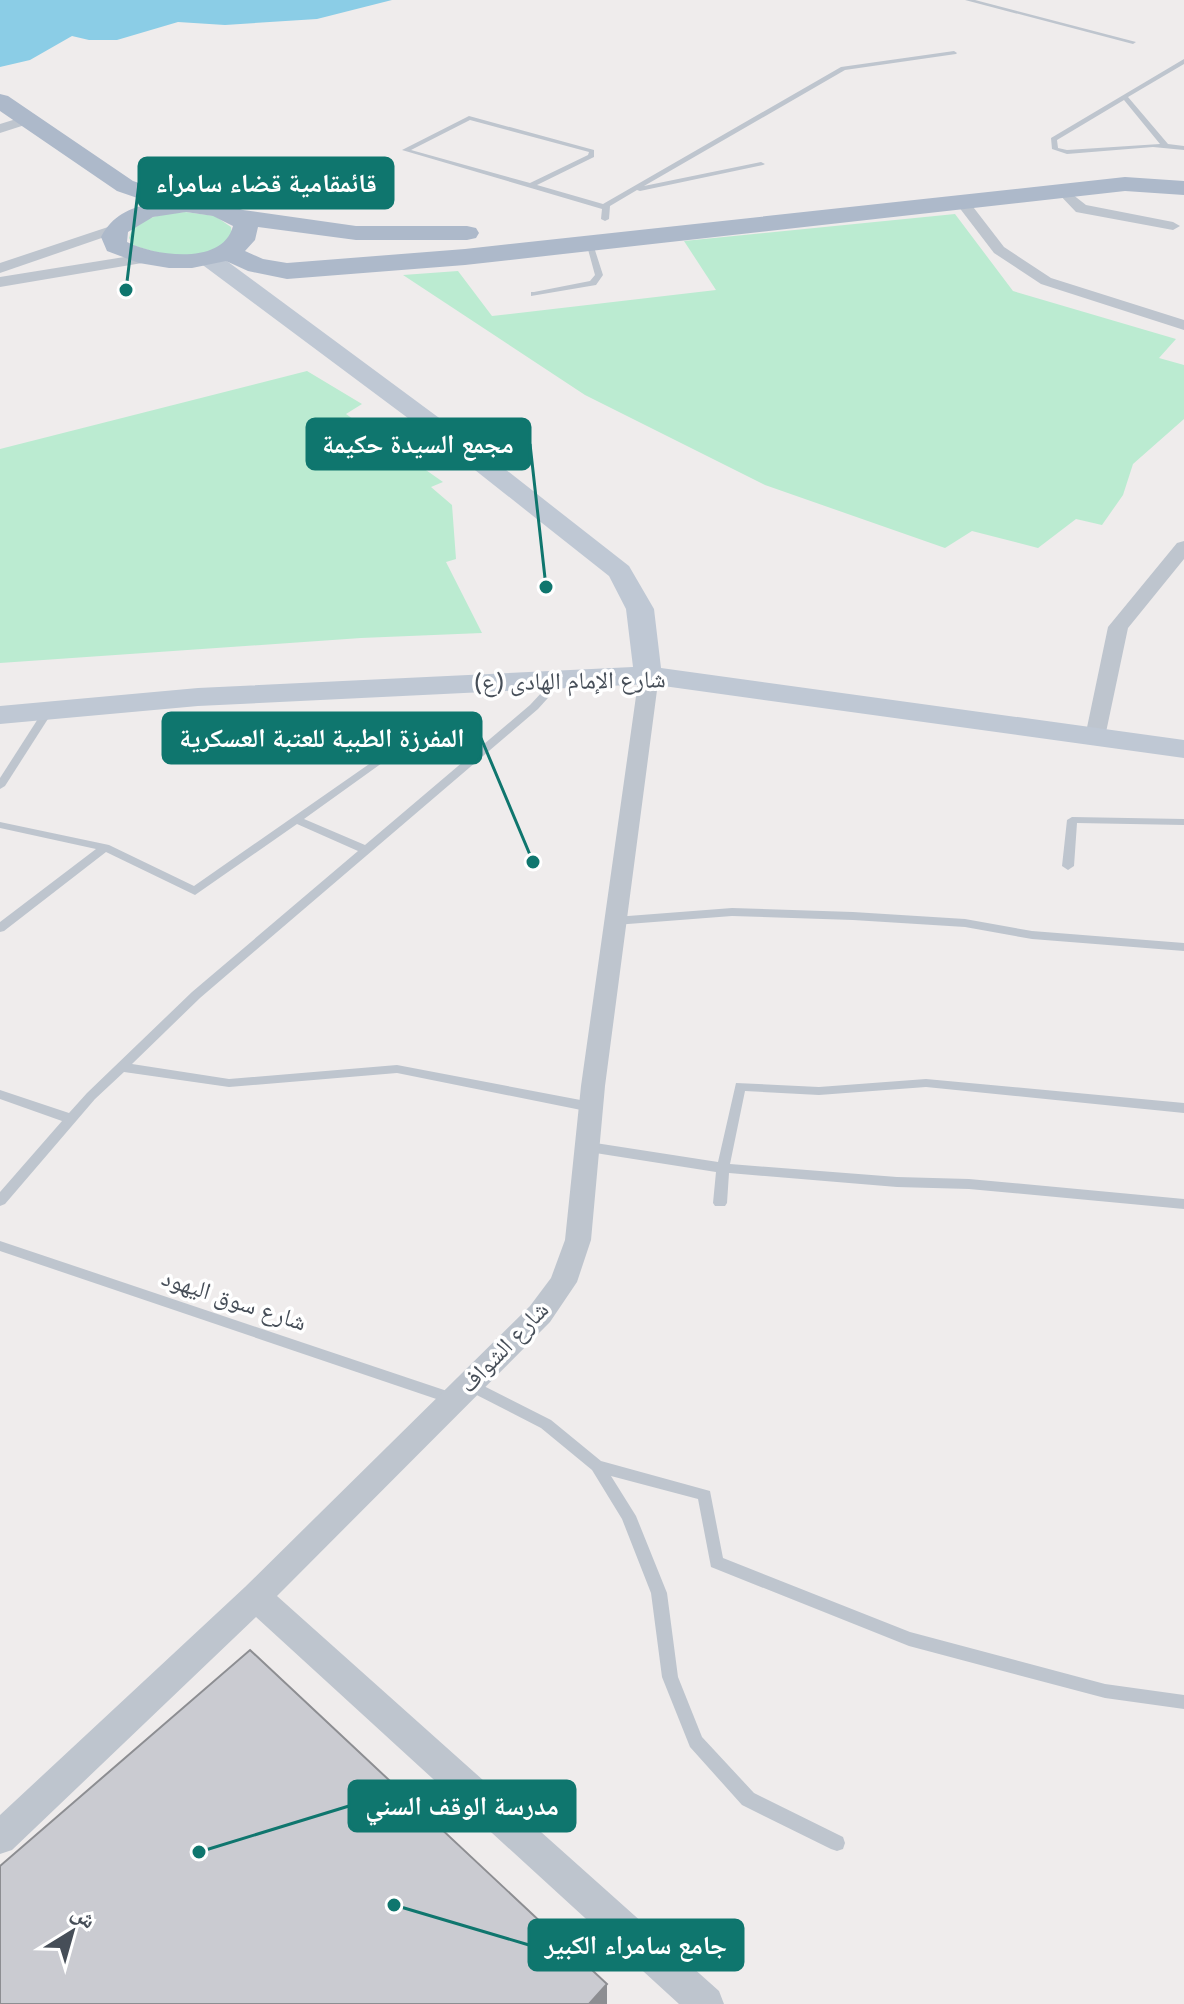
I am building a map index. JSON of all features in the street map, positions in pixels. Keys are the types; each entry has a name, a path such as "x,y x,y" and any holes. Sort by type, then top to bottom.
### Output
{"main road":[{"path":"0,101 125,186 186,205 225,210 239,217 463,246 589,244 1125,184 1184,188"},
{"path":"217,255 287,271 463,246 604,213 1101,170 1147,168 1184,171"},
{"path":"122,224 125,186"},
{"path":"186,205 144,212 122,224 113,237 116,246 143,259 186,262 217,255 240,243 247,234 246,225 239,217"},
{"path":"217,255 620,572 640,609 646,666"},
{"name":"شارع الإمام الهادی (ع)","path":"0,715 198,697 560,679 646,666"},
{"name":"شارع الإمام الهادی (ع)","path":"0,697 198,679 646,666 1097,728 1177,745"}],"street":[{"path":"0,129 26,120"},
{"path":"1063,191 1081,209 1173,226"},
{"path":"962,202 999,250 1046,281 1184,325"},
{"path":"0,268 122,224"},
{"path":"0,282 143,259"},
{"path":"1097,728 1118,627 1182,551"},
{"name":"شارع الشواف","path":"0,1838 256,1597 540,1314 563,1282 578,1240 591,1107 646,666"},
{"path":"256,1597 706,2004"}],"lane":[{"path":"968,0 1133,42"},
{"path":"532,185 592,156 592,151 469,118 405,150 532,185 604,213 629,192 843,68 954,53"},
{"path":"1184,61 1056,136 1055,149 1067,152 1165,145 1184,148"},
{"path":"1124,96 1165,145"},
{"path":"629,192 761,164"},
{"path":"534,294 593,283 599,275 589,244"},
{"path":"0,1201 71,1119 196,995 534,707 560,679"},
{"path":"0,786 48,711"},
{"path":"0,825 105,847 195,891 385,756"},
{"path":"296,819 366,850"},
{"path":"1068,866 1072,820 1184,822"},
{"path":"0,928 105,847"},
{"path":"615,921 732,912 853,916 965,923 1032,935 1184,947"},
{"path":"121,1067 229,1083 397,1069 591,1107"},
{"path":"720,1203 723,1168 740,1086 819,1091 926,1083 1184,1108"},
{"path":"0,1094 71,1119"},
{"path":"589,1147 723,1168 897,1182 969,1184 1184,1204"},
{"name":"شارع سوق اليهود","path":"0,1246 461,1391 546,1424 597,1466"},
{"path":"597,1466 705,1495 716,1562 909,1639 1105,1691 1184,1702"},
{"path":"597,1466 628,1516 659,1593 670,1677 696,1742 748,1799 837,1843"}],"green space":[{"path":"185,212 215,216 231,227 232,234 212,250 185,255 144,249 133,245 129,238 144,221"},
{"path":"955,214 1013,291 1176,339 1159,358 1184,365 1184,419 1133,464 1123,495 1102,525 1076,519 1038,548 972,531 945,548 765,485 585,395 403,275 458,271 492,316 716,290 684,241"},
{"path":"307,371 362,404 346,414 443,482 431,487 452,505 456,559 446,562 482,633 361,638 0,663 0,449"}],"water":[{"path":"0,0 392,0 317,19 225,25 178,22 117,40 89,40 72,36 30,60 0,67"}],"building":[{"path":"250,1650 607,1984 589,2004 0,2004 0,1866"}],"place":[{"name":"قائمقامية قضاء سامراء","path":"126,290"},
{"name":"مجمع السيدة حكيمة","path":"546,587"},
{"name":"المفرزة الطبية للعتبة العسكرية","path":"533,862"},
{"name":"مدرسة الوقف السني","path":"199,1852"},
{"name":"جامع سامراء الكبير","path":"394,1905"}]}
